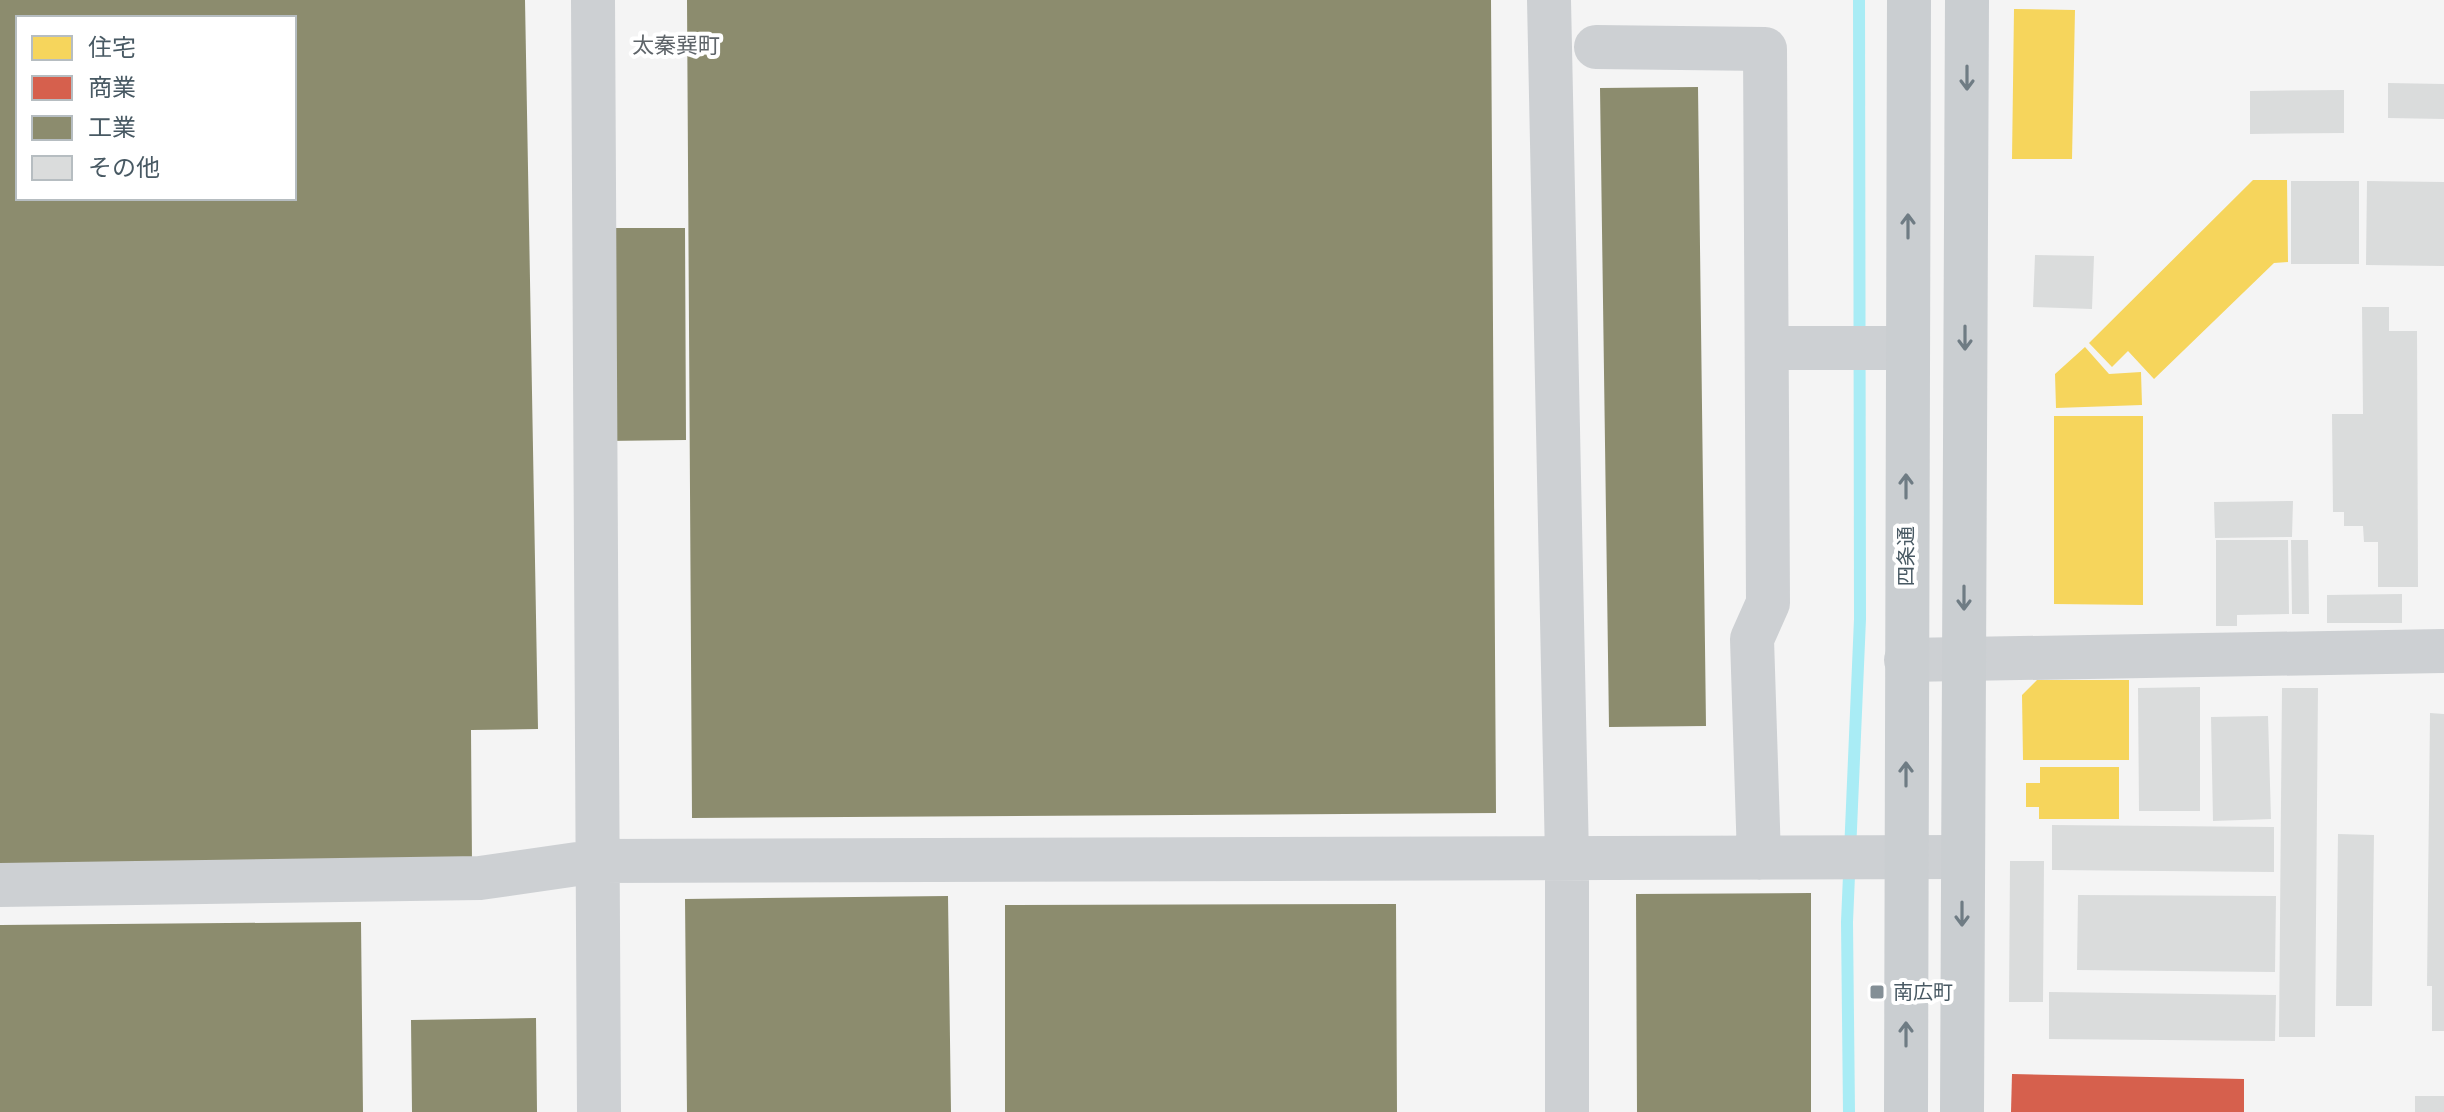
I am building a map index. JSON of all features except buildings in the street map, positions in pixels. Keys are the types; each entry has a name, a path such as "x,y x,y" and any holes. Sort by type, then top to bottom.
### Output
{"main road":[{"name":"四条通","path":"1906,1112 1906,660 1873,348 1909,0"},
{"path":"1962,1112 1967,0"}],"street":[{"path":"593,0 599,1112"},
{"path":"1549,0 1567,858 1567,1112"},
{"path":"1596,47 1765,49 1768,603 1752,639 1759,858"},
{"path":"1767,348 1873,348"},
{"path":"1906,660 2444,651"},
{"path":"0,885 480,878 598,861 1962,857"}],"waterway":[{"path":"1849,1112 1847,922 1860,619 1859,0"}],"place":[{"name":"南広町","path":"1877,992"}],"district":[{"name":"太秦巽町","path":"676,45"}]}
